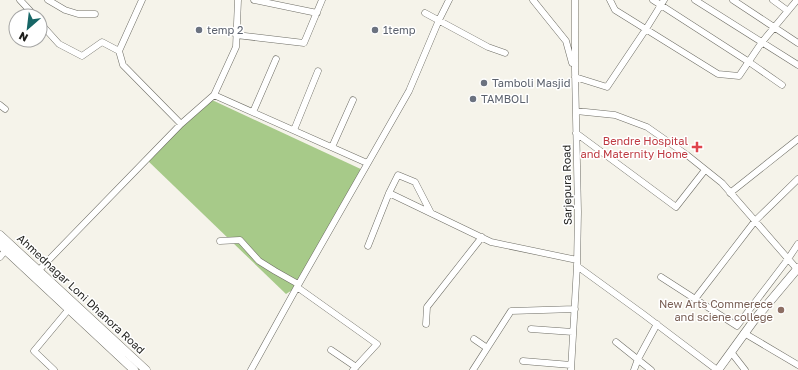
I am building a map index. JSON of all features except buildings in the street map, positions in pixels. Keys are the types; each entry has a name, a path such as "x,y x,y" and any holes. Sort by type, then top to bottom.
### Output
{"main road":[{"name":"Ahmednagar Loni Dhanora Road","path":"0,235 146,370"},
{"name":"Ahmednagar Loni Dhanora Road","path":"3,248 134,370"},
{"path":"717,370 754,319 798,269"}],"street":[{"path":"20,0 28,8"},
{"path":"48,0 66,10 78,14 95,14"},
{"path":"142,0 119,51 123,65 181,124"},
{"path":"39,270 181,124 214,96 236,47 238,0"},
{"path":"254,0 317,13"},
{"path":"236,35 304,43 322,0"},
{"path":"251,370 409,91 449,0"},
{"path":"533,0 566,41 575,70"},
{"name":"Sarjepura Road","path":"571,368 577,263 578,212 575,0"},
{"path":"610,0 615,10 718,74 739,76 762,42 797,0"},
{"path":"653,0 662,3 782,84"},
{"path":"695,0 798,65"},
{"path":"733,0 798,43"},
{"path":"773,0 788,11"},
{"path":"575,78 607,87 662,3"},
{"path":"425,13 488,47 505,53"},
{"path":"48,32 59,44 82,56 102,42 119,51"},
{"path":"253,112 276,59"},
{"path":"294,130 318,71"},
{"path":"214,96 368,163"},
{"path":"332,147 353,100"},
{"path":"576,111 615,115 647,127 687,155 722,183 798,269"},
{"path":"576,133 676,207 705,170"},
{"path":"730,193 798,139"},
{"path":"368,246 389,193 398,175 415,182 431,213"},
{"path":"695,299 755,221 797,181"},
{"path":"389,193 491,242 577,263 717,370"},
{"path":"426,324 427,307 482,237"},
{"path":"220,241 240,240 259,261 298,285 377,344 354,368 331,350"},
{"path":"660,277 737,326 798,244"},
{"path":"0,257 3,248"},
{"path":"54,370 34,351 69,309"},
{"path":"473,370 511,311 574,309"},
{"path":"634,370 656,324"},
{"path":"531,329 573,332"},
{"path":"744,333 798,364"},
{"path":"474,339 487,348"},
{"path":"616,342 651,370"},
{"path":"731,352 745,370"},
{"path":"523,361 571,368"}],"green space":[{"path":"212,100 365,171 297,287 286,294 146,159"}],"place":[{"name":"temp 2","path":"199,30"},
{"name":"1temp","path":"375,30"},
{"name":"Tamboli Masjid","path":"484,83"},
{"name":"TAMBOLI","path":"473,99"},
{"name":"Bendre Hospital and Maternity Home","path":"697,147"},
{"name":"New Arts Commerece and sciene college","path":"781,310"}]}
